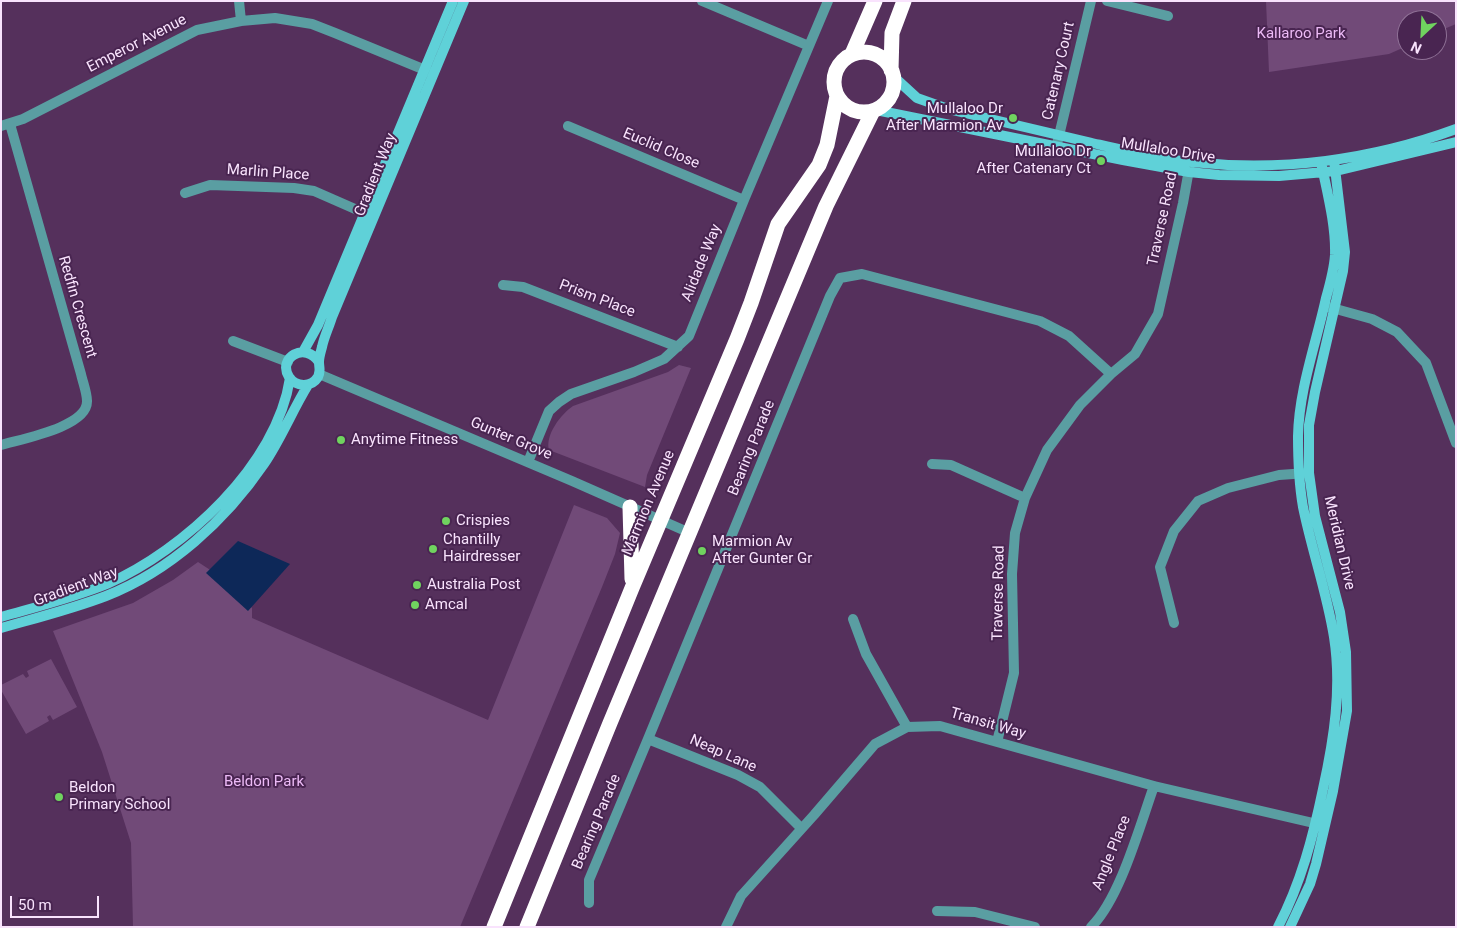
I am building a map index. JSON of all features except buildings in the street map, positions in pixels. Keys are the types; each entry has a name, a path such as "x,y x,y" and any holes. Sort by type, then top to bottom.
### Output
{"highway":[{"path":"852,54 875,1"},
{"path":"528,926 826,206 874,111 889,100 894,84 892,73 892,33 904,1"},
{"path":"874,111 859,112 846,107 837,96 834,84 835,72 842,61 852,54 868,52 882,58 892,73"},
{"name":"Marmion Avenue","path":"494,927 632,588 740,330 778,224 818,165 828,145 837,96"},
{"path":"630,506 632,588"}],"street":[{"path":"239,1 241,21"},
{"name":"Gradient Way","path":"319,362 322,344 332,317 370,215 429,72 453,1"},
{"name":"Gradient Way","path":"429,72 464,1"},
{"path":"702,1 809,46"},
{"name":"Alidade Way","path":"528,462 549,411 559,402 571,394 634,372 664,359 690,336 744,200 828,1"},
{"name":"Catenary Court","path":"1056,146 1091,1"},
{"path":"1107,1 1168,16"},
{"name":"Emperor Avenue","path":"6,125 31,115 197,30 241,21 275,18 312,24 429,72"},
{"name":"Mullaloo Drive","path":"892,73 917,98 933,105 1190,167"},
{"name":"Mullaloo Drive","path":"874,111 1056,146 1190,167 1335,166 1392,159 1456,142"},
{"name":"Redfin Crescent","path":"1,445 51,431 74,422 82,415 88,402 6,125"},
{"name":"Euclid Close","path":"568,126 744,200"},
{"name":"Mullaloo Drive","path":"1335,166 1456,129"},
{"name":"Meridian Drive","path":"1330,307 1343,271 1345,252 1335,166"},
{"name":"Traverse Road","path":"997,742 1014,673 1012,574 1015,533 1025,498 1047,450 1080,405 1111,374 1135,354 1158,314 1190,167"},
{"name":"Meridian Drive","path":"1278,927 1298,884 1320,825 1341,751 1348,711 1346,652 1340,612 1304,474 1311,412 1330,307 1335,254 1332,222 1322,167"},
{"name":"Marlin Place","path":"185,193 210,185 294,188 314,191 370,215"},
{"name":"Gradient Way","path":"303,352 318,325 370,215"},
{"name":"Bearing Parade","path":"588,903 588,880 830,296 840,278 862,274 1040,321 1069,336 1111,374"},
{"name":"Prism Place","path":"503,285 523,287 678,347"},
{"path":"1330,307 1372,319 1397,332 1426,363 1456,443"},
{"path":"233,341 288,362"},
{"path":"303,352 314,355 319,362 319,374 315,381 308,385 298,384 290,378 287,369 288,362 294,354 303,352"},
{"name":"Gunter Grove","path":"319,374 690,533"},
{"name":"Gradient Way","path":"1,616 72,596 108,583 159,555 194,529 232,491 254,462 283,410 290,378"},
{"name":"Gradient Way","path":"1,628 108,595 143,578 181,552 224,514 257,474 274,449 295,405 308,385"},
{"path":"932,464 952,465 1025,498"},
{"path":"1174,624 1160,567 1174,531 1198,501 1236,486 1278,475 1304,474"},
{"path":"853,619 866,654 907,727"},
{"name":"Transit Way","path":"726,927 741,896 875,744 907,727 940,726 1154,786 1320,825"},
{"name":"Neap Lane","path":"648,739 738,775 760,788 801,828"},
{"name":"Angle Place","path":"1091,927 1099,919 1122,875 1154,786"},
{"name":"Meridian Drive","path":"1290,927 1310,884 1320,825"},
{"path":"937,911 975,912 1035,927"}],"green space":[{"name":"Kallaroo Park","path":"1266,1 1456,1 1456,24 1447,28 1447,10 1397,10 1397,50 1389,54 1269,72"},
{"path":"679,365 691,368 647,475 645,487 549,450 549,438 555,425 573,406 668,372"},
{"name":"Beldon Park","path":"574,505 607,518 620,533 615,554 460,927 133,927 131,843 102,752 53,631 133,603 173,580 198,562 221,577 252,608 252,618 488,720"},
{"path":"51,659 77,707 53,720 50,715 47,717 49,721 26,734 1,690 1,685 23,674 26,678 29,676 27,671"}],"water":[{"path":"238,541 290,564 248,611 206,573"}],"place":[{"name":"Mullaloo Dr After Marmion Av","path":"1013,118"},
{"name":"Mullaloo Dr After Catenary Ct","path":"1101,161"},
{"name":"Anytime Fitness","path":"341,440"},
{"name":"Crispies","path":"446,521"},
{"name":"Chantilly Hairdresser","path":"433,549"},
{"name":"Marmion Av After Gunter Gr","path":"702,551"},
{"name":"Australia Post","path":"417,585"},
{"name":"Amcal","path":"415,605"},
{"name":"Beldon Primary School","path":"59,797"}]}
